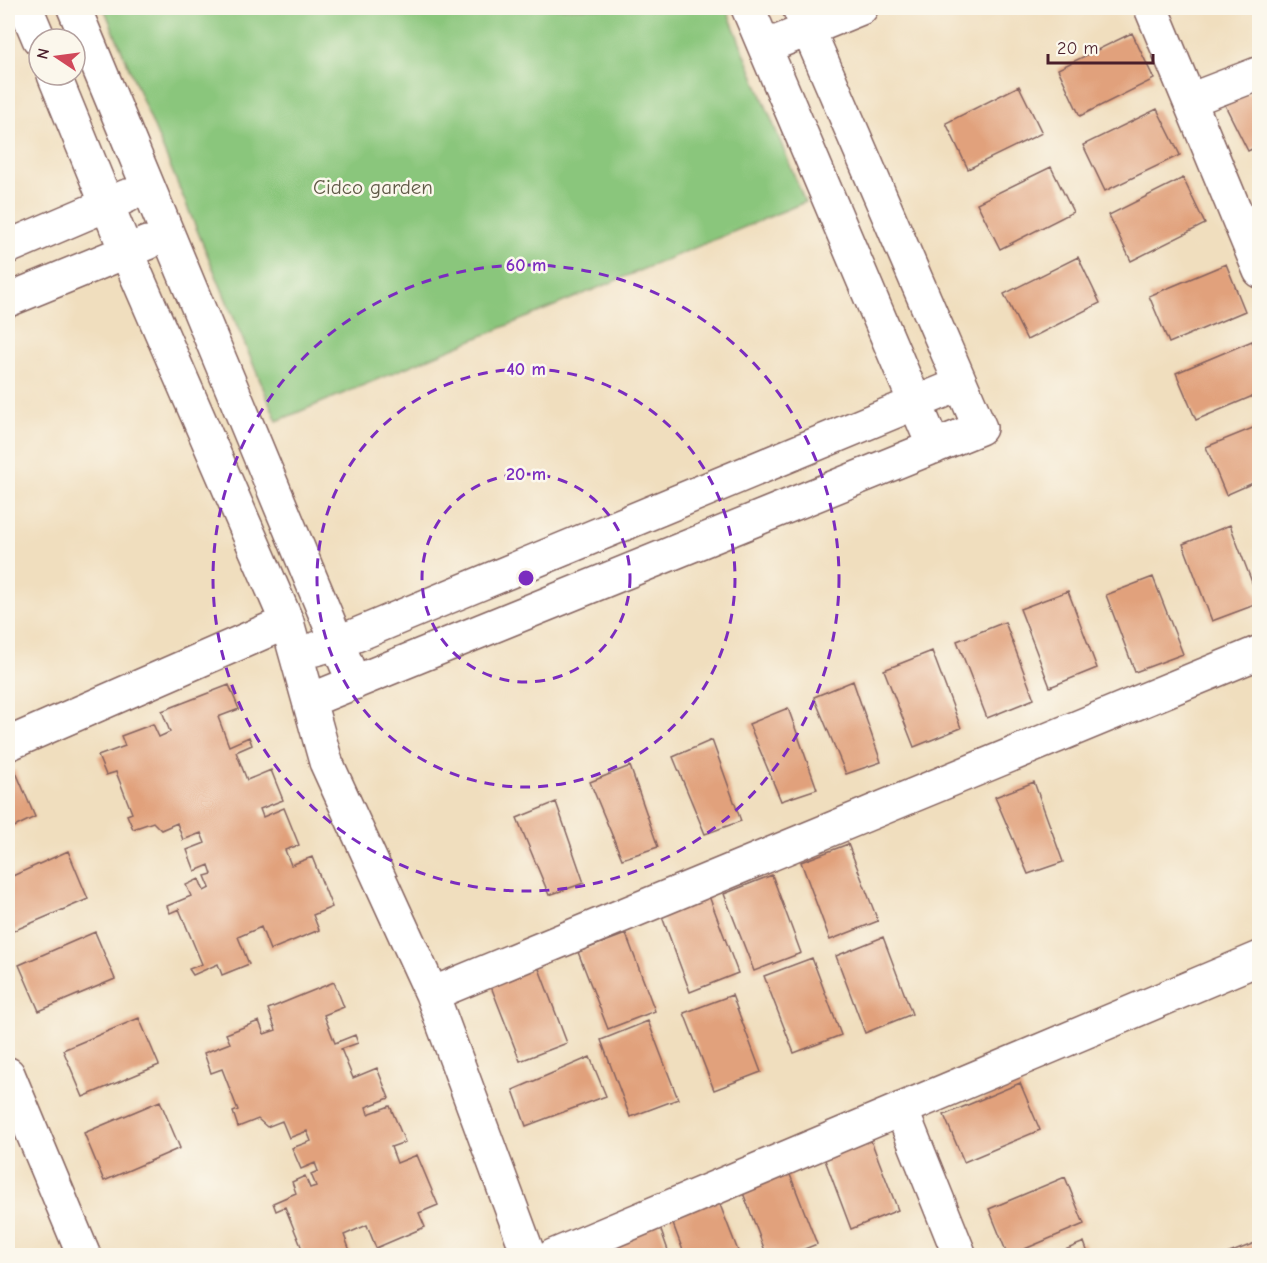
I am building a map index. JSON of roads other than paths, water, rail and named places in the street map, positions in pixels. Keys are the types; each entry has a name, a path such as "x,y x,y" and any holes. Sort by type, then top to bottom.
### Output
{"street":[{"path":"26,8 34,27"},
{"path":"74,8 354,683"},
{"path":"748,8 934,447"},
{"path":"765,47 804,18 861,8"},
{"path":"1151,8 1260,271"},
{"path":"310,700 980,428 804,18"},
{"path":"1190,100 1260,73"},
{"path":"59,87 126,251 287,622 326,762 432,994 529,1256"},
{"path":"8,247 148,186"},
{"path":"8,300 168,234"},
{"path":"296,654 337,643 961,384"},
{"path":"8,744 287,622"},
{"path":"432,994 1260,652"},
{"path":"553,1256 1260,958"},
{"path":"8,1074 84,1256"},
{"path":"901,1109 960,1256"}],"park label":[{"name":"Cidco garden","path":"373,187"}]}
